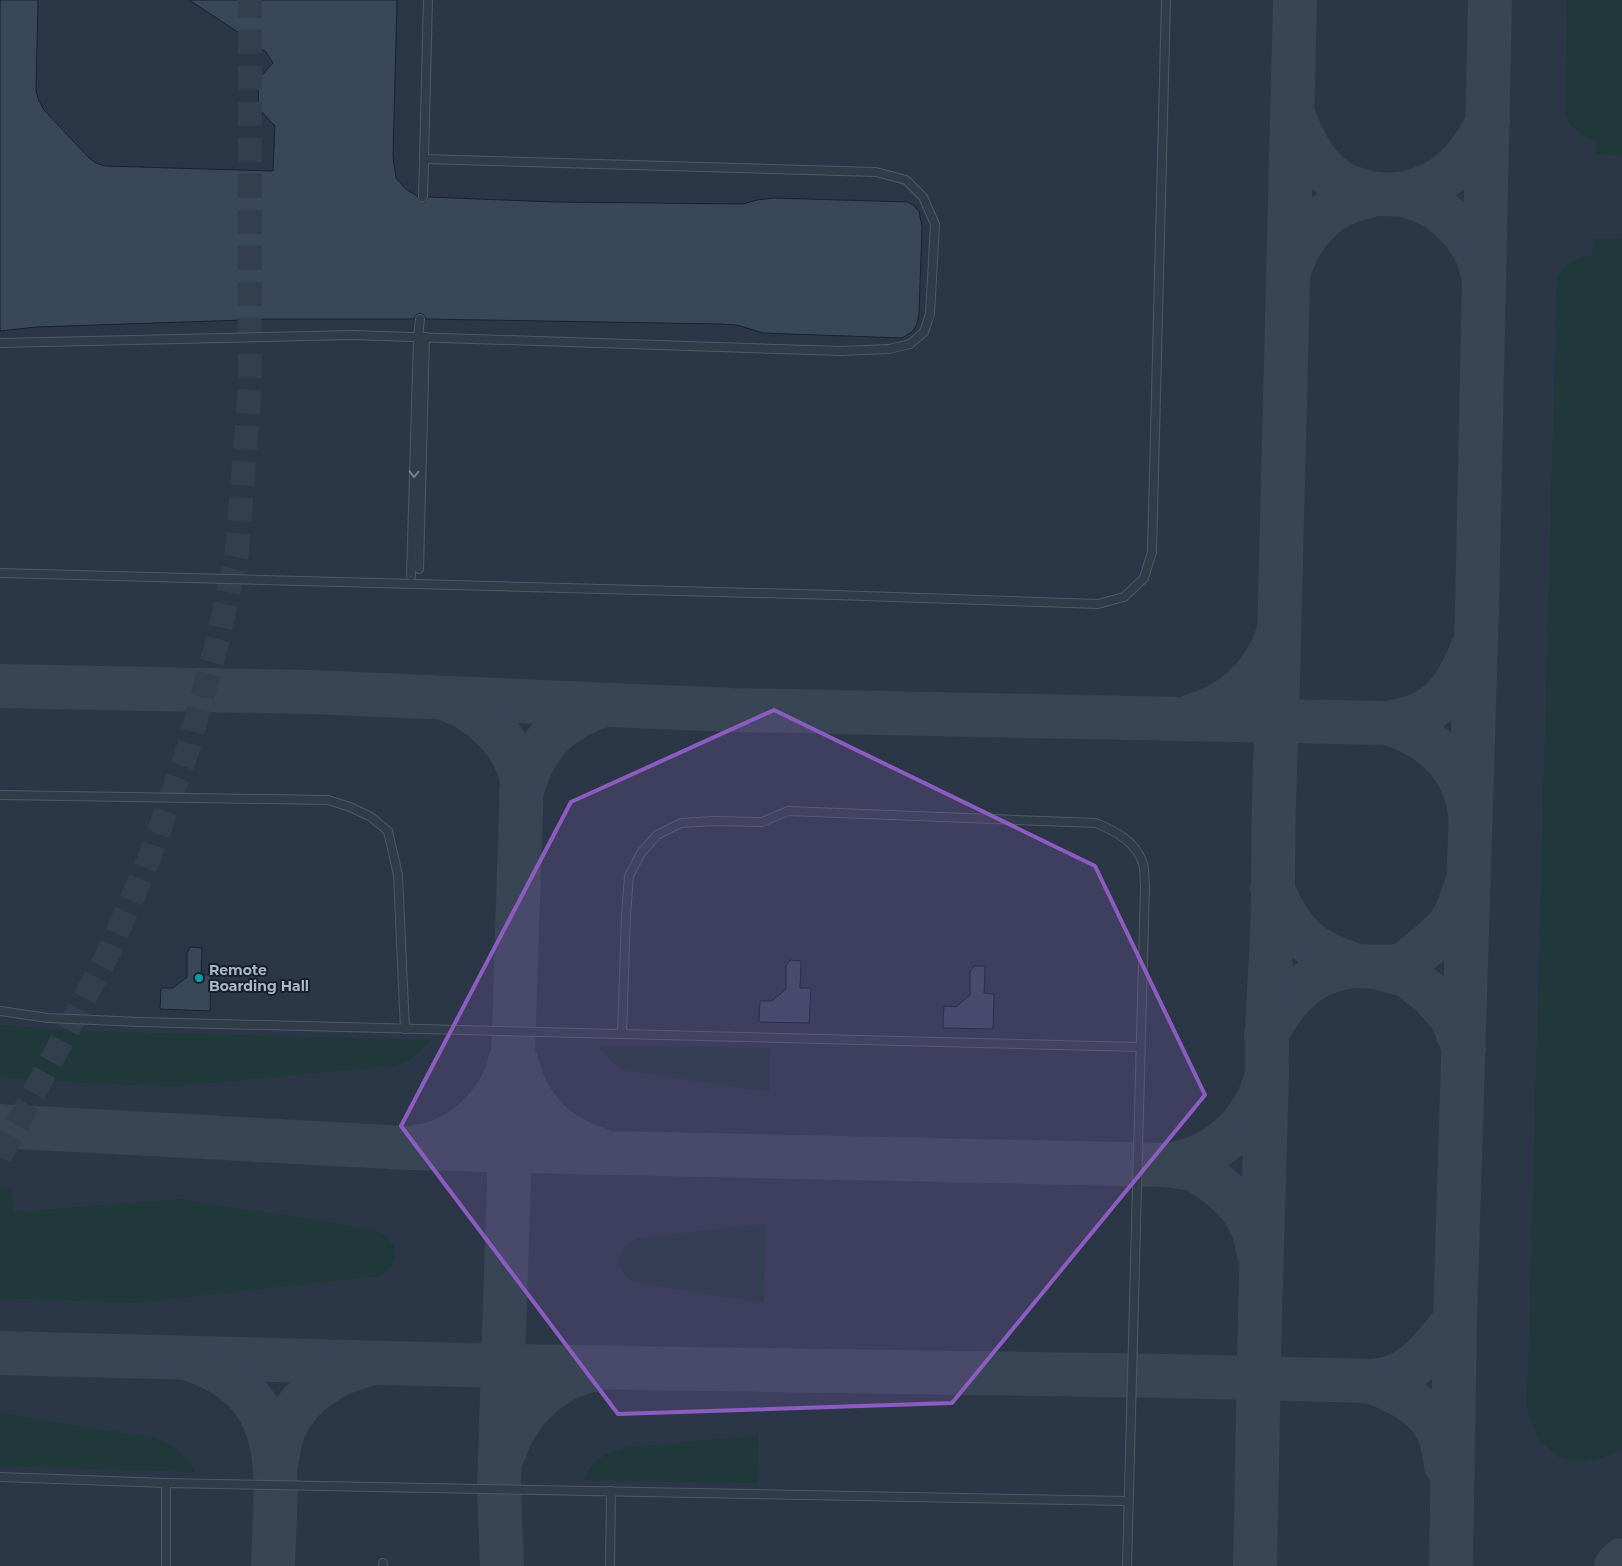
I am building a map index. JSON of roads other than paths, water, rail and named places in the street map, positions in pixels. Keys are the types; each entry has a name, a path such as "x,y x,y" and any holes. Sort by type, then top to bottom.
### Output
{"lane":[{"path":"423,197 428,0"},
{"path":"0,573 835,595 1098,604 1124,597 1144,578 1152,552 1166,0"},
{"path":"0,343 352,335 842,351 888,349 910,344 924,332 930,314 935,224 924,197 906,180 876,172 424,159"},
{"path":"419,569 420,319"},
{"path":"411,576 421,337"},
{"path":"0,795 328,800 350,807 371,817 388,831 398,875 405,1029"},
{"path":"622,1034 629,876 641,853 657,834 681,823 713,821 762,822 788,811 1096,823 1114,831 1133,845 1143,864 1145,885 1126,1566"},
{"path":"0,1011 48,1018 140,1022 1140,1046"},
{"path":"0,1477 166,1483 1128,1501"},
{"path":"166,1483 166,1566"},
{"path":"610,1491 610,1566"}],"tunnel":[{"path":"0,1157 108,954 149,859 188,749 219,635 237,552 250,386 250,0"}],"place":[{"name":"Remote Boarding Hall","path":"199,978"}]}
